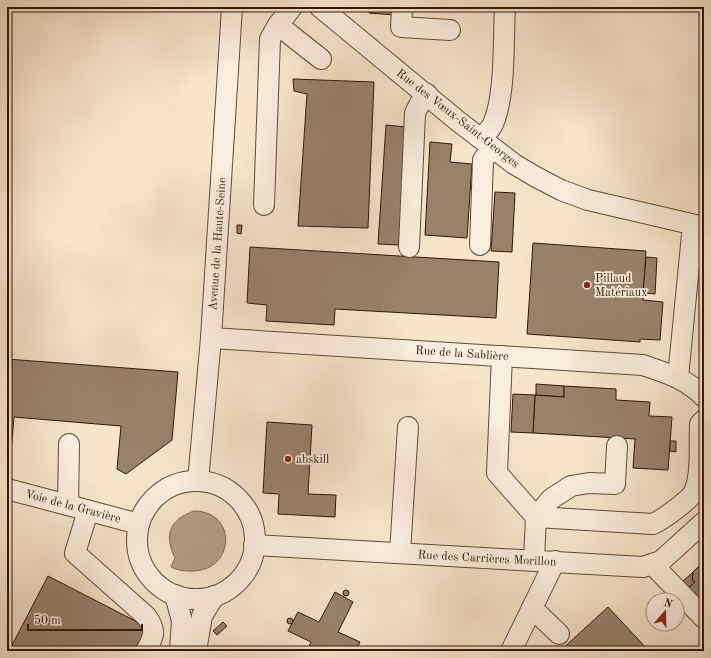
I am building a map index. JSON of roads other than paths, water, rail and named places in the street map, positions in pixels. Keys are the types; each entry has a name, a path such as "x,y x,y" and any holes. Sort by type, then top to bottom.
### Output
{"street":[{"name":"Avenue de la Haute-Seine","path":"198,481 211,338 232,7"},
{"path":"264,205 270,39 278,24 292,7"},
{"name":"Rue des Vœux-Saint-Georges","path":"320,7 487,143 520,167 561,190 588,200 698,226"},
{"path":"402,7 401,27 450,30"},
{"path":"480,245 483,160 492,126 498,111 501,93 505,7"},
{"path":"278,24 321,59"},
{"path":"409,247 415,113 427,94"},
{"path":"678,377 698,226"},
{"name":"Rue de la Sablière","path":"211,338 643,364 678,377 694,386 704,397"},
{"path":"502,356 497,473 536,517 653,524 663,519 693,494 697,483 700,424 704,420"},
{"path":"400,552 408,427"},
{"path":"68,505 69,444"},
{"path":"534,560 536,517 551,499 571,486 589,483 615,484 617,446"},
{"path":"198,481 219,486 237,498 244,506 251,520 254,545 250,563 242,577 229,589 214,596 194,599 175,595 153,581 143,566 137,549 139,524 149,504 164,490 184,482 198,481"},
{"name":"Voie de la Gravière","path":"7,489 139,524"},
{"path":"88,511 75,553 146,616 153,625 152,639 146,651"},
{"path":"701,530 654,565 704,618"},
{"name":"Rue des Carrières Morillon","path":"254,545 400,552 643,567 654,565"},
{"path":"511,651 555,561"},
{"path":"175,595 182,621 180,651"},
{"path":"196,651 202,616 214,596"},
{"path":"532,608 559,634"}],"place":[{"name":"Pillaud Matériaux","path":"587,285"},
{"name":"abskill","path":"288,459"}]}
